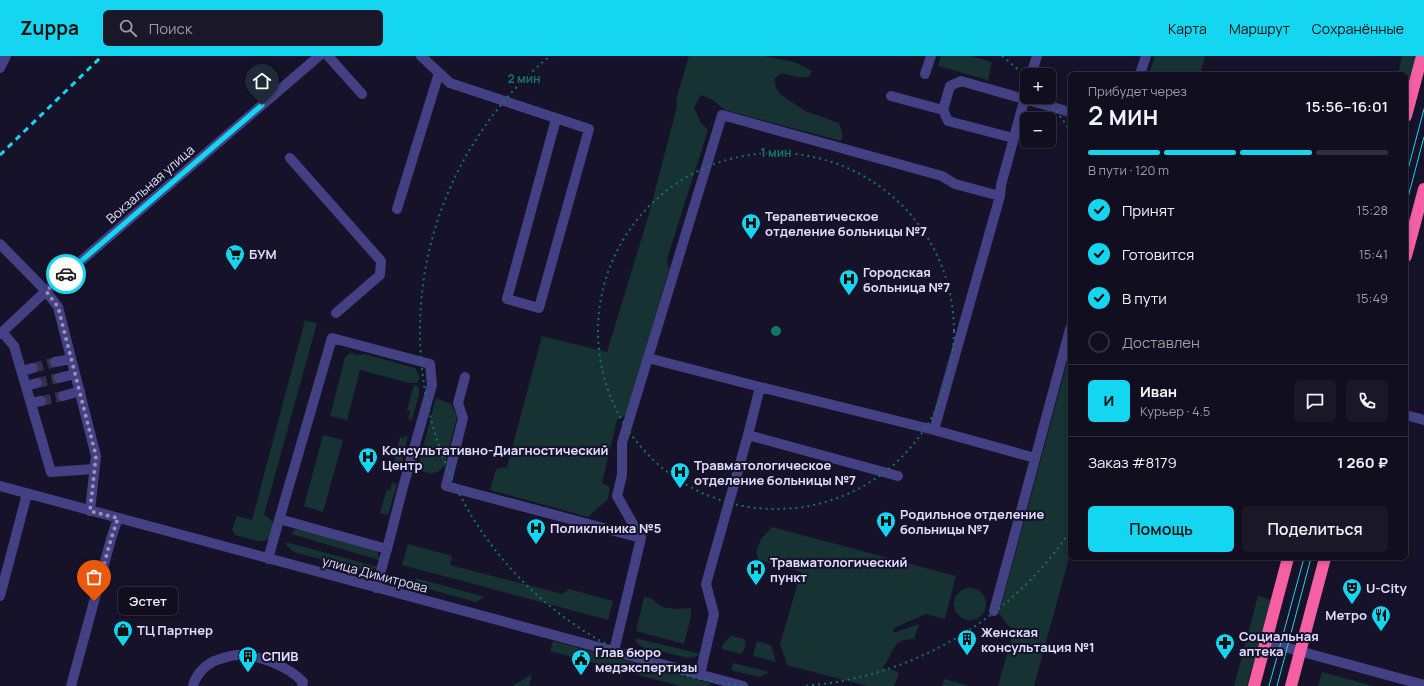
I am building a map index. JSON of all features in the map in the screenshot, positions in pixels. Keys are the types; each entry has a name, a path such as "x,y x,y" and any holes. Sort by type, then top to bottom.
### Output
{"highway":[{"path":"1408,108 1422,56"},
{"path":"1408,249 1424,189"},
{"path":"1254,686 1287,560"},
{"path":"1291,686 1324,560"}],"street":[{"path":"0,68 6,56"},
{"name":"Вокзальная улица","path":"1,333 46,291 319,56"},
{"path":"328,56 362,94"},
{"path":"421,56 450,83 589,129 539,308 507,299 556,119"},
{"path":"925,74 930,56"},
{"path":"1033,68 1037,56"},
{"path":"1141,72 1146,56"},
{"path":"397,209 439,73"},
{"path":"1013,138 948,121 943,110 950,86 961,81 1020,94"},
{"path":"891,96 943,110"},
{"path":"934,430 1000,196 1001,185 1023,104"},
{"path":"1049,104 1068,111"},
{"path":"614,651 642,538 617,496 622,475 622,443 722,115 942,176 956,184 1000,196"},
{"path":"290,158 381,261 380,275 336,313"},
{"path":"0,244 46,291 58,307 96,456 90,511"},
{"path":"1,333 14,346 26,386 36,402 51,472 94,469"},
{"path":"994,611 1068,336"},
{"path":"268,558 332,338 430,364 432,386 376,588"},
{"path":"55,362 71,358"},
{"path":"648,358 934,430 1035,458"},
{"path":"22,371 33,368"},
{"path":"58,378 75,374"},
{"path":"465,377 458,403 463,418 446,486 642,538"},
{"path":"26,386 37,383"},
{"path":"700,674 714,614 706,584 760,387"},
{"path":"63,396 80,392"},
{"path":"1408,416 1424,420"},
{"path":"748,435 898,476"},
{"name":"улица Димитрова","path":"0,486 739,685"},
{"path":"0,596 4,568 27,494"},
{"path":"71,686 118,518"},
{"path":"279,519 387,549"},
{"path":"1266,642 1424,685"},
{"path":"193,686 194,678 202,668 226,656 240,654 283,666 295,674 303,682 302,686"}],"green space":[{"path":"689,56 764,56 795,62 812,71 809,77 797,77 781,73 774,79 776,88 780,94 805,111 839,123 843,136 841,141 725,110 713,100 701,95 694,108 701,123 708,130 667,259 669,269 626,415 617,420 602,483 610,487 608,499 588,517 490,490 496,469 507,467 542,336 607,352 649,214 677,106 676,100"},
{"path":"941,56 971,56 992,62 988,80 938,66"},
{"path":"1155,56 1205,56 1201,72 1150,72"},
{"path":"1402,56 1416,56 1408,86 1408,72 1398,72"},
{"path":"305,320 317,323 264,515 273,523 270,538 264,541 257,541 235,535 232,529 237,516 252,520"},
{"path":"350,353 358,355 365,354 415,368 420,378 417,383 409,383 360,370 347,420 330,416 345,357"},
{"path":"1068,359 1068,560 1034,686 998,686 1014,629 1008,625 999,614"},
{"path":"414,385 419,387 419,395 412,420 408,419 410,411 407,410"},
{"path":"436,398 451,404 457,416 445,466 432,474 417,470"},
{"path":"323,435 343,440 323,512 304,506"},
{"path":"408,436 401,467 397,466 397,462 394,462 400,437 403,438"},
{"path":"392,483 397,484 388,515 380,513 387,489 390,490"},
{"path":"772,527 956,576 945,619 926,614 894,628 893,633 919,624 914,639 900,641 882,668 897,671 899,674 894,686 867,686 787,665 780,644 801,572 759,560 756,552 761,539"},
{"path":"297,529 375,550 378,553 379,560 291,534"},
{"path":"286,542 378,567 368,572 294,552 287,546"},
{"path":"408,544 452,556 450,565 562,594 569,589 613,601 608,620 402,565"},
{"path":"416,578 485,597 476,602 414,585"},
{"path":"967,588 973,588 983,595 986,604 985,610 979,617 973,620 967,620 957,613 954,607 954,601 961,591"},
{"path":"1258,596 1271,600 1247,686 1234,686"},
{"path":"644,597 652,599 661,606 668,608 691,608 691,617 684,644 636,631"},
{"path":"731,636 744,639 745,646 741,654 722,649 723,644"},
{"path":"635,638 701,654 688,658 642,647 637,643"},
{"path":"553,641 710,683 709,686 679,686 550,651"},
{"path":"757,641 771,645 776,662 753,656"},
{"path":"733,663 769,672 759,677 731,670"},
{"path":"1322,672 1374,686 1318,686"},
{"path":"532,674 529,686 512,686"},
{"path":"944,679 969,686 942,686"}],"tunnel":[{"path":"33,368 55,362"},
{"path":"37,383 59,378"},
{"path":"41,401 63,396"}],"tram line":[{"path":"1408,169 1424,109"},
{"path":"1408,197 1424,137"},
{"path":"1269,686 1303,560"},
{"path":"1277,686 1310,560"}],"railway":[{"path":"0,155 102,56"}],"way so far":[{"path":"66,274 46,291 58,307 96,456 90,511 118,518 94,601"}],"place":[{"name":"Терапевтическое отделение больницы №7","path":"751,240"},
{"name":"БУМ","path":"235,271"},
{"name":"Городская больница №7","path":"849,296"},
{"name":"Консультативно-Диагностический Центр","path":"368,474"},
{"name":"Травматологическое отделение больницы №7","path":"680,489"},
{"name":"Родильное отделение больницы №7","path":"886,538"},
{"name":"Поликлиника №5","path":"536,545"},
{"name":"Травматологический пункт","path":"756,586"},
{"name":"Эстет","path":"94,601"},
{"name":"U-City","path":"1352,605"},
{"name":"Метро","path":"1381,632"},
{"name":"ТЦ Партнер","path":"123,647"},
{"name":"Женская консультация №1","path":"967,656"},
{"name":"Социальная аптека","path":"1225,660"},
{"name":"СПИВ","path":"248,673"},
{"name":"Глав бюро медэкспертизы","path":"581,676"}],"route":[{"path":"66,274 262,105"}]}
